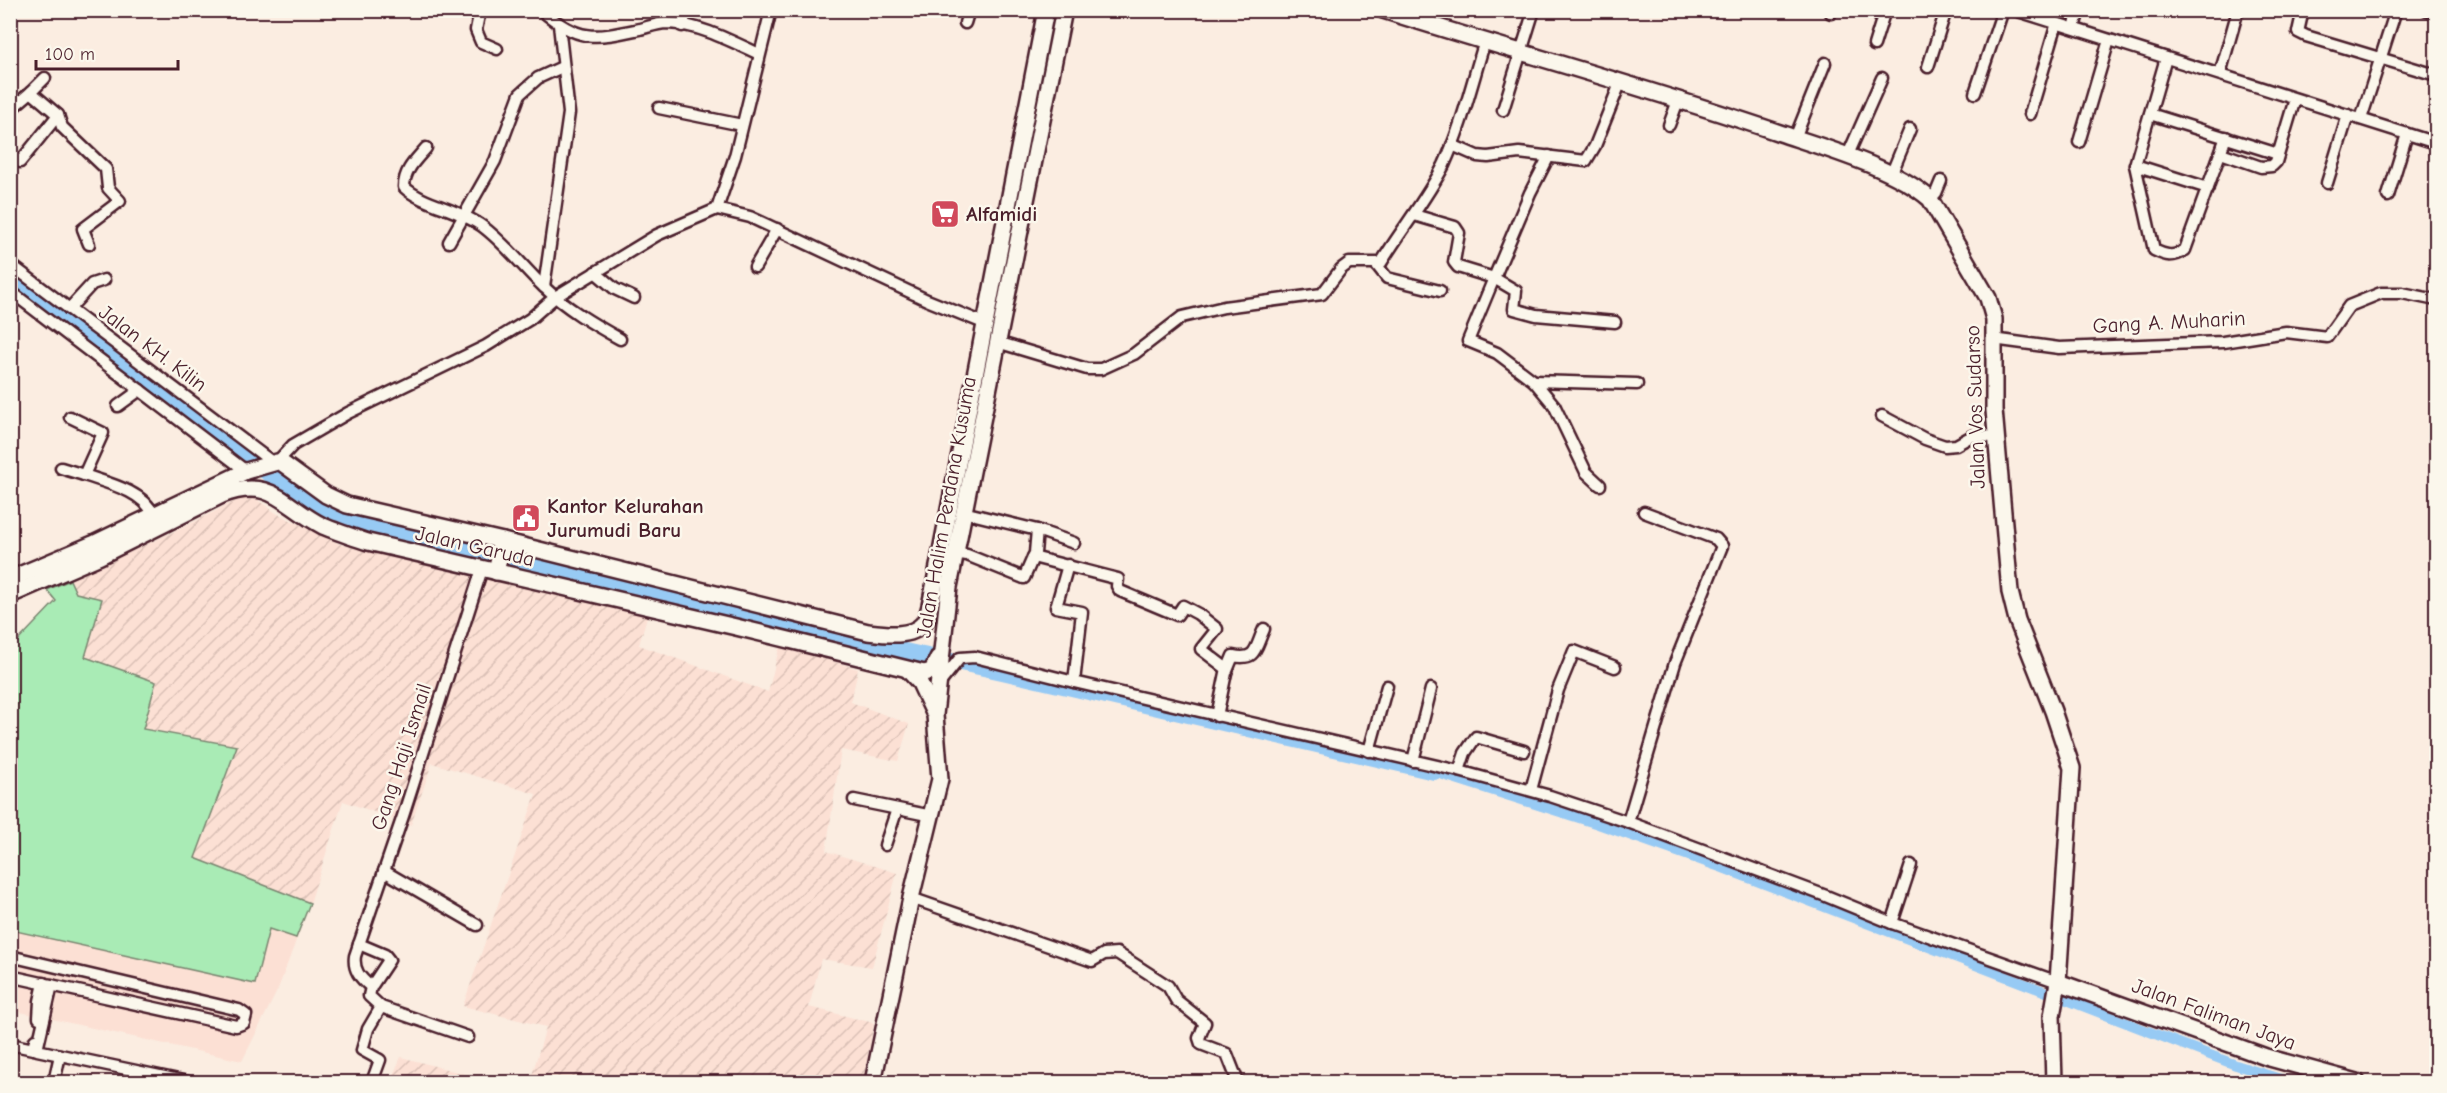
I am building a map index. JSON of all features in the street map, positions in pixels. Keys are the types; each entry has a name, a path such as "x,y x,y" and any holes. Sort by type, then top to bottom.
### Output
{"main road":[{"name":"Jalan Halim Perdana Kusuma","path":"922,624 927,617 934,587 1005,210 1046,10"},
{"name":"Jalan Halim Perdana Kusuma","path":"873,1083 911,897 940,779 935,715 955,553 1064,10"},
{"name":"Jalan Vos Sudarso","path":"1383,10 1679,98 1795,138 1892,175 1930,199 1988,298 1994,319 1995,437 2013,607 2072,768 2056,990 2052,1016 2054,1083"},
{"path":"1021,133 1039,136"},
{"path":"1005,210 1023,213"},
{"path":"14,574 93,544 248,470 272,462"},
{"name":"Jalan Garuda","path":"272,462 282,463 326,495 347,505 503,544 868,632 904,633 922,624"},
{"name":"Jalan Garuda","path":"10,595 100,556 180,515 240,488 256,488 270,492 323,526 368,542 492,568 924,674 932,672 942,658"},
{"path":"492,568 503,544"},
{"path":"908,670 924,691 935,715"},
{"name":"Jalan Faliman Jaya","path":"2056,990 2266,1057 2357,1083"}],"street":[{"path":"480,10 476,30 481,42 497,49"},
{"path":"541,10 559,25 579,35 600,37 666,23 709,32 759,54"},
{"path":"682,26 685,17 684,10"},
{"path":"717,209 742,125 771,10"},
{"path":"965,23 969,10"},
{"path":"1503,110 1534,10"},
{"path":"1874,45 1886,10"},
{"path":"1928,67 1946,10"},
{"path":"1975,93 2002,10"},
{"path":"2015,10 2436,143"},
{"path":"2074,28 2079,10"},
{"path":"2220,74 2238,10"},
{"path":"2303,10 2298,32 2436,75"},
{"path":"2361,119 2396,10"},
{"path":"2427,10 2436,13"},
{"path":"2030,114 2057,23"},
{"path":"544,287 569,113 559,25"},
{"path":"2079,142 2109,40"},
{"path":"997,342 1087,369 1101,369 1134,354 1182,317 1224,307 1322,294 1341,269 1349,263 1381,263 1434,182 1452,145 1485,41"},
{"path":"2166,58 2135,165 2154,250 2164,255 2176,256 2185,250 2226,137"},
{"path":"1795,138 1825,63"},
{"path":"449,242 495,161 520,94 537,78 562,67"},
{"path":"10,110 45,78"},
{"path":"1847,157 1882,78"},
{"path":"1452,145 1477,156 1519,153 1586,160 1595,146 1621,81"},
{"path":"31,92 58,115 62,127 106,169 108,188 120,201 83,229 89,244"},
{"path":"1669,125 1679,98"},
{"path":"2221,153 2267,168 2276,162 2295,99"},
{"path":"659,108 742,125"},
{"path":"2150,114 2278,154"},
{"path":"10,154 20,162 58,115"},
{"path":"2327,183 2348,115"},
{"path":"1892,175 1910,129"},
{"path":"2388,196 2407,134"},
{"path":"426,148 408,169 404,178 404,187 421,198 465,214 485,228 555,297 586,320 620,339"},
{"path":"1549,156 1530,194 1468,341 1497,352 1534,381 1554,405 1586,472 1600,485"},
{"path":"2135,165 2208,188"},
{"path":"1930,199 1936,193 1941,181"},
{"path":"272,462 293,445 348,412 486,346 530,319 555,297 657,235 717,209 750,217 927,300 984,323"},
{"path":"1414,215 1455,227 1459,233 1454,262 1458,267 1494,278 1516,291 1514,309 1536,315 1615,322"},
{"path":"755,267 777,230"},
{"name":"Jalan KH. Kilin","path":"10,264 53,309 140,390 248,470"},
{"path":"1376,264 1387,278 1440,291"},
{"path":"595,272 615,289 634,298"},
{"path":"69,309 92,284 104,279"},
{"name":"Jalan KH. Kilin","path":"10,291 53,309 69,309 272,462"},
{"name":"Gang A. Muharin","path":"1993,339 2059,348 2223,342 2286,332 2327,337 2349,306 2381,293 2402,293 2436,300"},
{"path":"1534,381 1637,384"},
{"path":"118,406 140,390"},
{"path":"1882,416 1925,439 1945,446 1956,445 1972,436 1995,437"},
{"path":"70,417 103,433 84,476"},
{"path":"61,468 119,487 148,503 153,514"},
{"path":"963,512 1037,530 1074,543"},
{"path":"1628,822 1676,663 1722,546 1716,539 1644,512"},
{"path":"955,553 967,555 1024,578 1034,557 1037,530"},
{"path":"1034,557 1118,579 1117,586 1120,591 1177,615 1183,606 1198,614 1217,629 1201,649 1227,669"},
{"path":"1068,565 1056,607 1082,612 1074,682"},
{"name":"Gang Haji Ismail","path":"371,987 363,980 354,966 355,956 492,568"},
{"path":"1217,716 1227,669 1233,656 1246,659 1251,656 1264,629"},
{"path":"1531,790 1558,690 1574,651 1615,667"},
{"path":"942,658 975,657 1217,716 1287,727 1369,751 1531,790 1628,822 1826,896 2056,990"},
{"path":"1369,751 1387,686"},
{"path":"1413,760 1431,689"},
{"path":"1459,771 1465,753 1476,737 1524,751"},
{"path":"854,800 932,816"},
{"path":"885,845 897,809"},
{"path":"1892,923 1911,865"},
{"path":"384,871 477,925"},
{"path":"911,897 1092,961 1104,954 1117,953 1168,986 1176,1000 1204,1023 1199,1038 1201,1044 1227,1054 1238,1083"},
{"path":"359,944 385,955 389,960 371,987 369,996 381,1006 468,1037"},
{"path":"10,956 239,1010 246,1018 244,1023 236,1026 10,976"},
{"path":"86,993 89,974"},
{"path":"48,984 37,1050 188,1083"},
{"path":"372,1083 380,1060 362,1050 368,1029 381,1006"},
{"path":"10,1044 33,1049 40,1029"},
{"path":"54,1083 60,1055"}],"shaded area":[{"path":"249,494 276,513 342,545 648,613 639,645 768,692 780,645 858,669 851,702 909,724 898,761 841,750 826,851 897,873 872,967 821,959 809,1007 874,1023 863,1082 530,1082 546,1027 463,1006 536,794 432,763 411,825 343,801 310,903 195,858 237,747 143,729 85,657 101,599 76,593 70,580"},
{"path":"70,580 195,858 310,903 278,989 242,1061 11,1010 10,648 56,601 47,590"},
{"path":"401,1057 495,1082 390,1082"}],"green space":[{"path":"70,580 76,593 102,599 85,657 156,682 143,729 237,746 195,858 310,903 296,938 269,929 255,984 11,930 11,648 56,601 47,590"}],"waterway":[{"path":"10,276 274,478 312,505 342,520 532,563 775,623 1002,672 1434,772"},
{"path":"1434,772 1598,824 1723,868 2236,1065 2290,1082"}],"place":[{"name":"Alfamidi","path":"945,214"},
{"name":"Kantor Kelurahan Jurumudi Baru","path":"526,518"}]}
